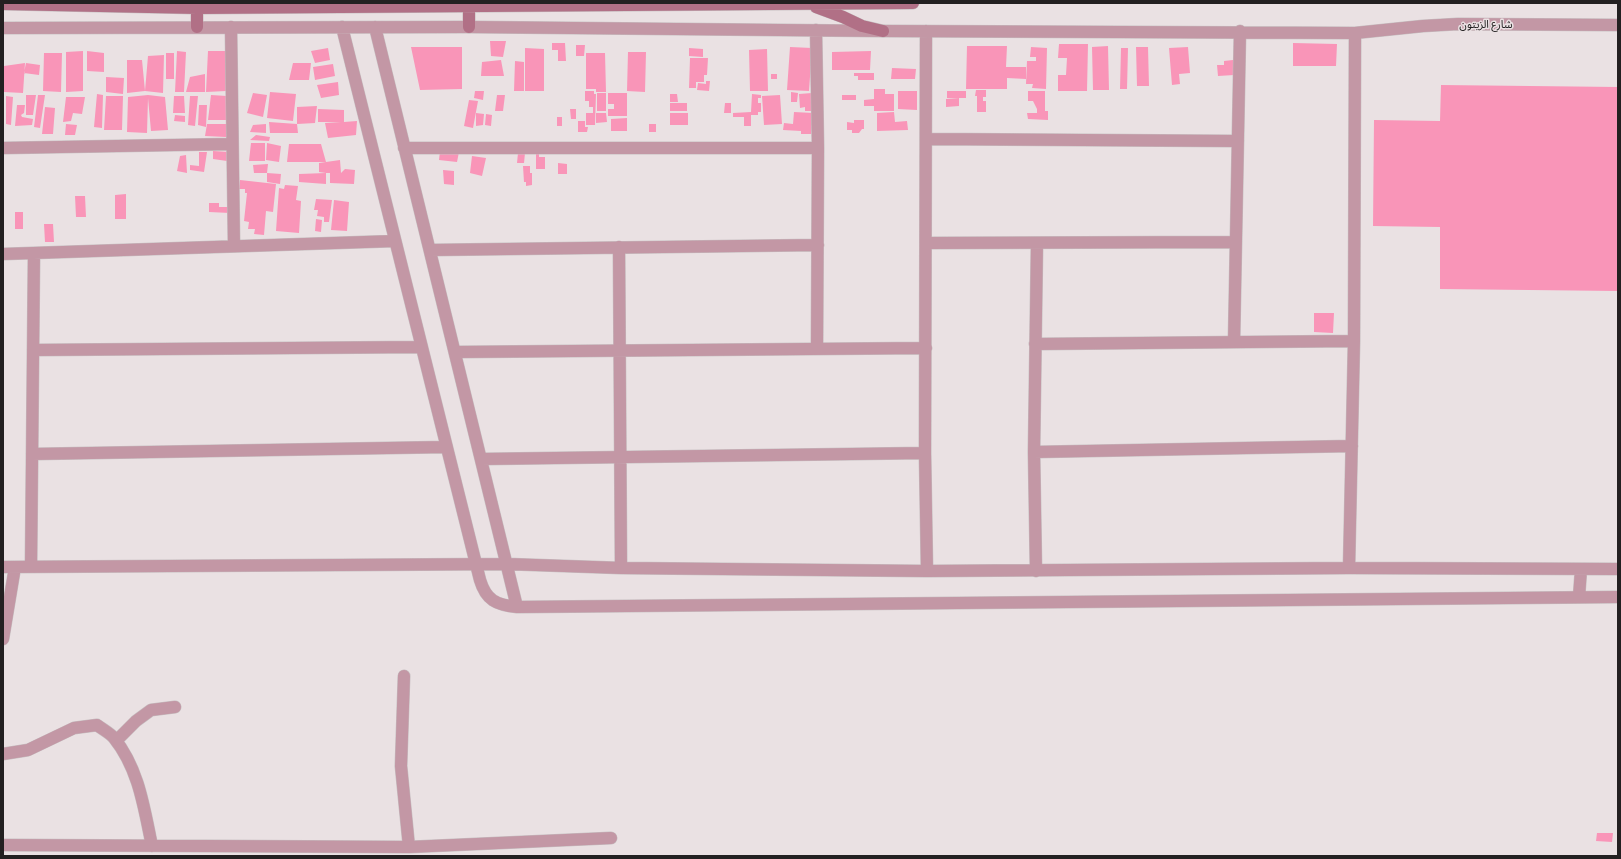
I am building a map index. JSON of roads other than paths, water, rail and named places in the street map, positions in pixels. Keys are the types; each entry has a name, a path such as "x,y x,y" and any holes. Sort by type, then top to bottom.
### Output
{"main road":[{"path":"10,4 198,8 653,3 913,3"},
{"path":"793,4 821,8 862,26 883,31"},
{"path":"469,6 469,27"},
{"path":"197,27 198,8"}],"street":[{"name":"شارع الزيتون","path":"3,28 469,27 883,31 1240,31 1355,33 1458,24 1618,24"},
{"path":"230,27 234,246"},
{"path":"342,27 476,564 483,590 493,602 505,606 517,607 1618,597"},
{"path":"375,27 517,607"},
{"path":"816,30 818,148 817,349"},
{"path":"926,31 927,571"},
{"path":"1234,342 1240,31"},
{"path":"1349,568 1354,341 1355,33"},
{"path":"926,139 1238,140"},
{"path":"3,148 232,144"},
{"path":"404,148 818,148"},
{"path":"3,254 395,241"},
{"path":"926,243 1236,242"},
{"path":"1036,571 1034,452 1037,243"},
{"path":"430,250 818,245"},
{"path":"619,247 621,568"},
{"path":"31,567 34,253"},
{"path":"1035,344 1354,341"},
{"path":"33,350 422,347"},
{"path":"455,352 926,348"},
{"path":"1034,452 1352,446"},
{"path":"32,454 447,447"},
{"path":"481,460 926,453"},
{"path":"3,639 9,567 507,564 621,568 927,571 1349,568 1618,569"},
{"path":"1579,597 1580,569"},
{"path":"404,676 401,766 409,846"},
{"path":"116,741 136,721 151,710 175,707"},
{"path":"3,754 28,750 74,728 97,725 116,741 128,759 138,783 152,846"},
{"path":"3,845 409,846 611,838"}]}
